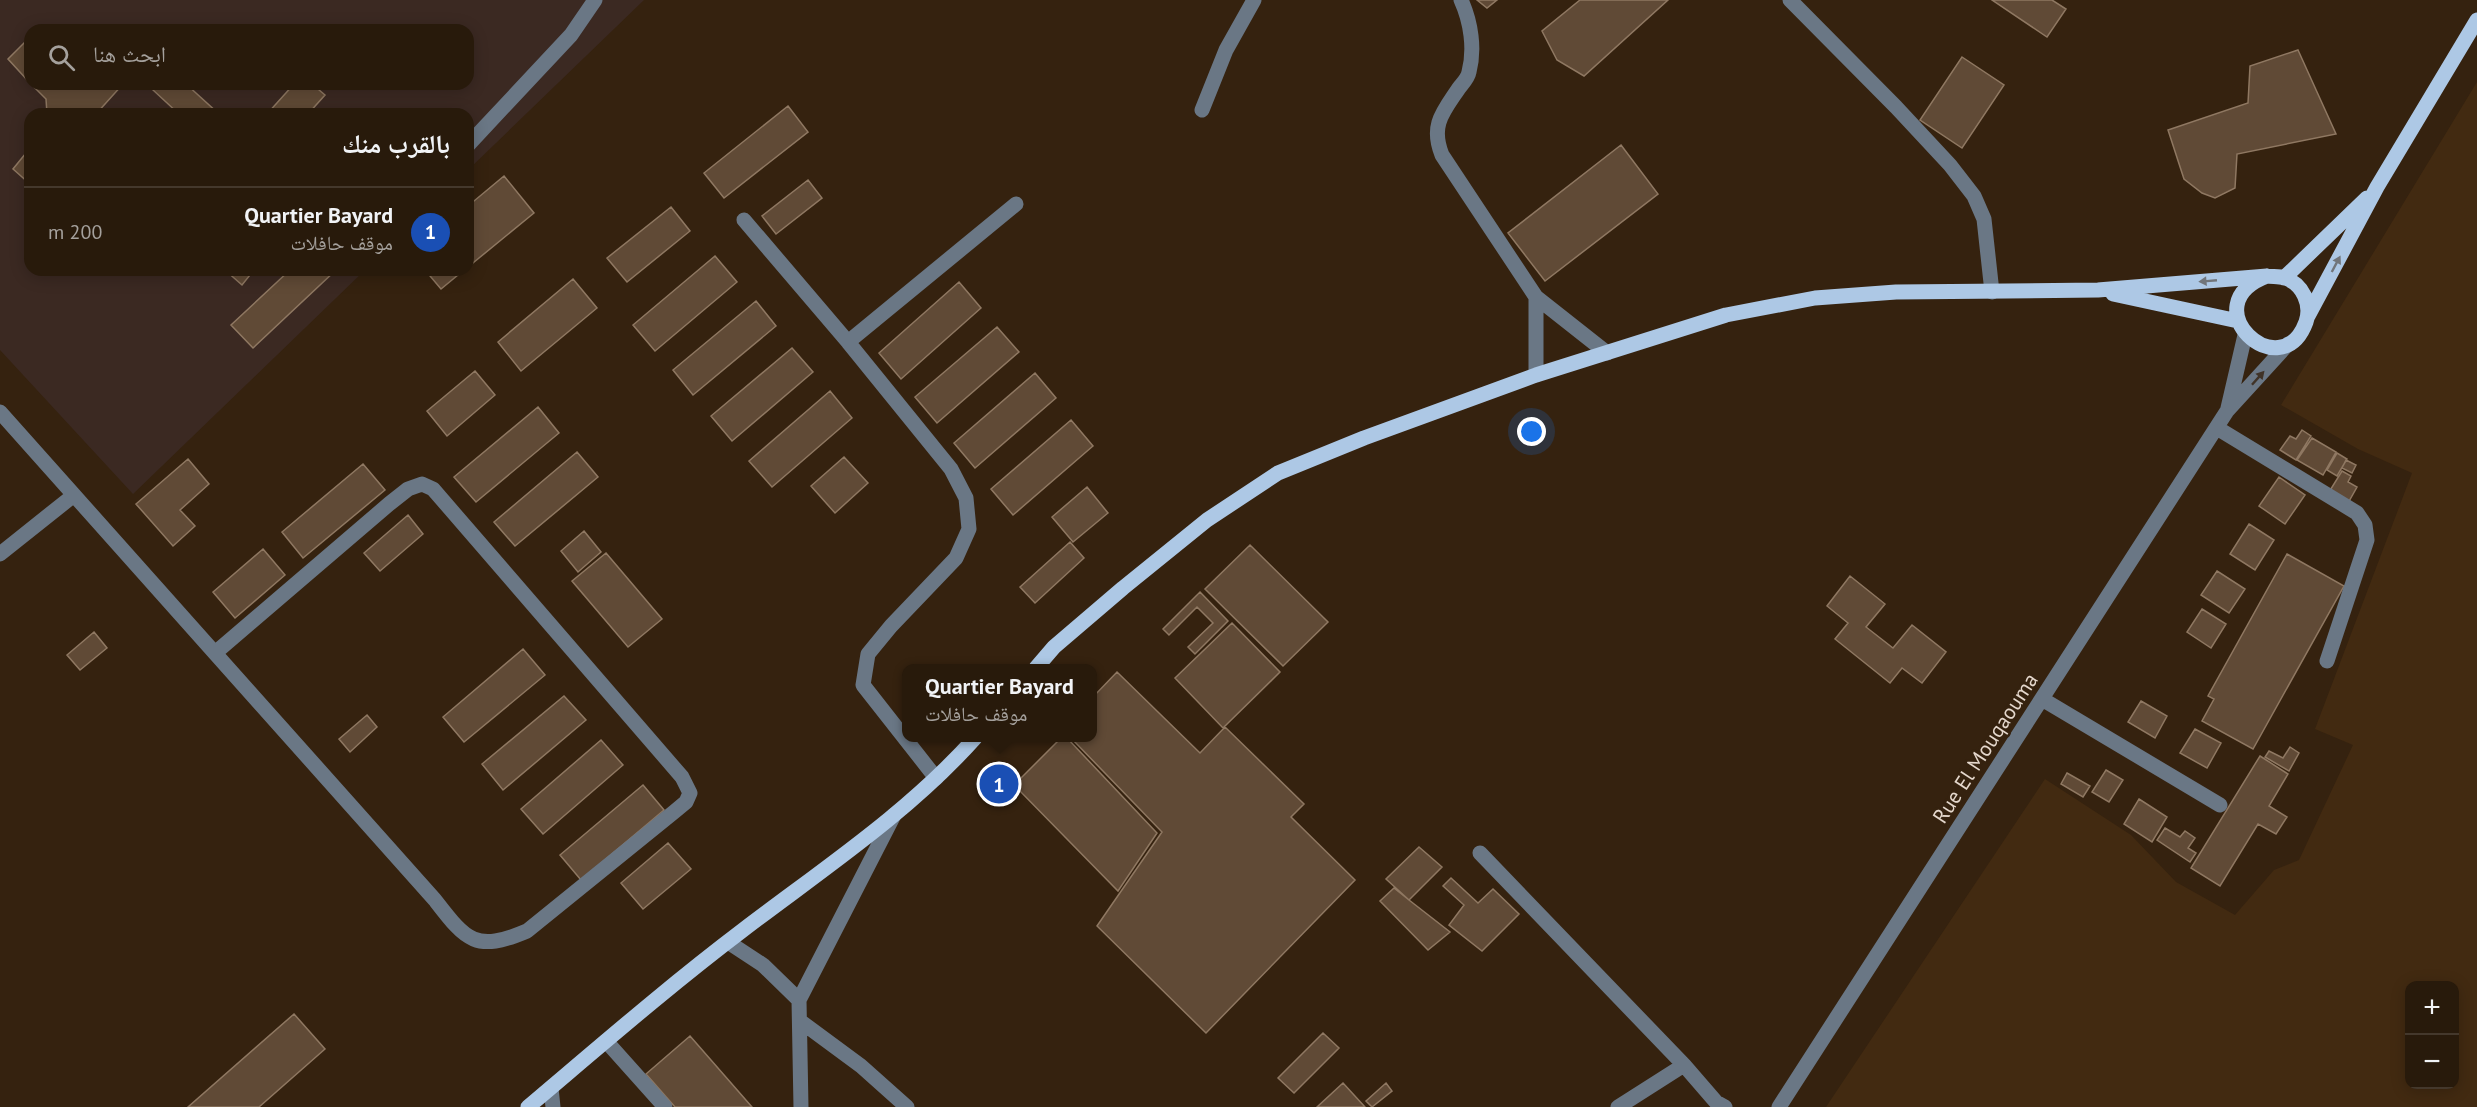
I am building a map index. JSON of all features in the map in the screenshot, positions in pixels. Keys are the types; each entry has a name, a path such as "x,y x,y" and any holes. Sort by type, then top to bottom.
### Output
{"main road":[{"path":"2266,276 2255,280 2239,298 2238,321 2245,335 2258,345 2272,348 2288,344 2302,333 2308,316 2377,187 2477,20"},
{"path":"2284,278 2377,187"},
{"path":"1040,664 1054,647 1206,520 1278,474 1364,438 1456,407 1536,375 1726,315 1795,302 1896,292 2098,290 2266,276 2284,278 2295,283 2303,292 2308,303 2308,316"},
{"path":"2098,290 2238,321"},
{"path":"528,1107 728,942 894,816 971,742"}],"street":[{"path":"474,139 571,35 596,0"},
{"path":"1202,110 1226,50 1254,0"},
{"path":"1461,0 1468,17 1471,46 1469,74 1438,120 1436,140 1442,154 1536,297 1607,353"},
{"path":"1790,0 1896,107 1950,165 1974,196 1984,219 1992,292"},
{"path":"848,342 1016,204"},
{"path":"744,220 848,342 951,469 966,498 969,529 956,558 891,626 868,654 863,685 902,735"},
{"path":"1536,297 1536,375"},
{"name":"Rue El Mouqaouma","path":"2227,411 2245,335"},
{"name":"Rue El Mouqaouma","path":"1779,1107 2227,411 2288,344"},
{"path":"0,412 435,900 460,932 480,943 510,939 527,932 686,802 690,793 682,777 457,516 433,489 422,484 408,489 389,504 215,653"},
{"path":"2217,428 2357,513 2364,525 2367,540 2327,661"},
{"path":"0,554 74,495"},
{"path":"2042,699 2220,806"},
{"path":"908,742 936,778"},
{"path":"801,1107 799,1000 894,816"},
{"path":"1480,853 1684,1065 1716,1102 1725,1107"},
{"path":"728,942 763,965 799,1000"},
{"path":"800,1021 861,1066 907,1107"},
{"path":"606,1041 665,1107"},
{"path":"1618,1107 1684,1065"},
{"path":"551,1088 553,1107"}],"shaded area":[{"path":"0,0 644,0 474,164 474,108 24,108 24,276 359,276 133,494 0,350"},
{"path":"2477,82 2477,1107 1826,1107 2045,779 2131,835 2176,882 2235,915 2274,870 2299,860 2353,745 2315,729 2412,473 2358,449 2281,405"}],"building":[{"path":"1477,0 1497,0 1487,8"},
{"path":"1580,0 1668,0 1584,76 1557,60 1542,31"},
{"path":"1992,0 2052,0 2066,9 2047,37"},
{"path":"24,43 24,76 8,59"},
{"path":"2298,50 2336,134 2237,154 2235,188 2215,198 2202,193 2184,179 2168,130 2248,103 2250,66"},
{"path":"1962,57 2004,85 1962,148 1920,120"},
{"path":"37,90 118,90 101,108 47,108 46,99"},
{"path":"153,90 193,90 212,108 172,108"},
{"path":"289,90 319,90 325,95 313,108 272,108"},
{"path":"788,106 808,132 724,198 704,173"},
{"path":"1621,145 1658,194 1545,281 1508,233"},
{"path":"24,155 24,179 13,169"},
{"path":"504,176 534,213 474,262 474,201"},
{"path":"808,180 822,198 776,234 762,216"},
{"path":"671,207 690,231 627,282 607,258"},
{"path":"715,256 737,282 655,351 633,325"},
{"path":"232,276 249,276 242,285"},
{"path":"284,276 330,276 253,348 231,325"},
{"path":"430,276 457,276 441,289"},
{"path":"573,279 597,308 521,371 498,342"},
{"path":"959,282 981,308 901,379 879,353"},
{"path":"756,301 776,326 693,395 673,370"},
{"path":"997,327 1019,352 937,423 915,397"},
{"path":"792,348 813,372 732,441 711,416"},
{"path":"475,371 495,395 447,436 427,411"},
{"path":"1035,373 1056,398 975,468 954,443"},
{"path":"830,391 852,418 772,487 749,461"},
{"path":"538,407 559,433 476,502 454,477"},
{"path":"1071,420 1093,446 1013,515 991,489"},
{"path":"2302,430 2311,436 2296,460 2280,450 2290,436 2296,439"},
{"path":"2312,438 2336,452 2323,475 2297,460"},
{"path":"577,452 598,477 515,546 494,522"},
{"path":"2337,453 2347,459 2337,476 2327,470"},
{"path":"844,457 868,483 835,513 811,486"},
{"path":"188,459 209,484 180,510 195,526 173,546 136,504"},
{"path":"2346,460 2356,465 2352,473 2342,468"},
{"path":"363,464 385,490 303,558 282,532"},
{"path":"2342,471 2351,476 2348,482 2357,487 2348,503 2329,492"},
{"path":"2279,477 2305,495 2285,524 2259,506"},
{"path":"1087,487 1108,513 1073,542 1052,517"},
{"path":"408,515 423,534 380,571 364,553"},
{"path":"2249,524 2274,540 2255,570 2230,554"},
{"path":"584,531 601,552 578,572 561,551"},
{"path":"1070,542 1084,558 1035,603 1020,587"},
{"path":"1250,545 1328,622 1283,666 1205,589"},
{"path":"263,549 285,575 235,618 213,592"},
{"path":"606,553 662,619 628,647 572,581"},
{"path":"2287,554 2344,586 2253,749 2202,721 2214,699 2208,696"},
{"path":"2217,571 2245,589 2229,613 2201,595"},
{"path":"1850,576 1885,604 1866,627 1893,648 1912,625 1946,652 1922,683 1902,668 1890,683 1835,639 1848,623 1827,606"},
{"path":"1200,592 1228,621 1195,654 1188,647 1213,623 1197,607 1169,635 1163,629"},
{"path":"2202,609 2226,624 2211,648 2187,632"},
{"path":"1232,623 1280,672 1223,728 1175,678"},
{"path":"94,632 107,648 80,670 67,655"},
{"path":"523,649 545,675 464,742 443,717"},
{"path":"1117,672 1200,753 1225,727 1304,804 1291,817 1355,880 1206,1033 1097,926 1162,832 1075,742 1097,742 1097,693"},
{"path":"564,696 586,720 503,790 482,764"},
{"path":"2141,701 2167,716 2155,738 2128,722"},
{"path":"367,715 377,727 350,752 339,739"},
{"path":"2195,729 2221,743 2207,768 2180,753"},
{"path":"601,740 623,765 543,834 521,809"},
{"path":"1057,742 1071,742 1157,833 1118,891 1014,785"},
{"path":"2290,747 2299,753 2289,771 2265,757 2269,751 2283,758"},
{"path":"2260,756 2288,774 2269,806 2287,817 2276,834 2258,824 2220,886 2191,868"},
{"path":"2106,770 2123,780 2109,802 2092,792"},
{"path":"2067,773 2090,786 2083,797 2061,784"},
{"path":"643,785 664,810 581,880 560,855"},
{"path":"2139,799 2167,817 2152,842 2124,824"},
{"path":"2165,828 2180,837 2185,831 2195,838 2188,848 2196,853 2190,862 2157,840"},
{"path":"668,843 691,869 643,909 621,883"},
{"path":"1419,847 1442,867 1409,900 1386,879"},
{"path":"1451,878 1478,903 1493,889 1519,914 1482,951 1449,925 1464,905 1443,886"},
{"path":"1394,888 1450,932 1428,950 1380,901"},
{"path":"294,1014 325,1049 259,1107 188,1107"},
{"path":"1323,1033 1339,1048 1294,1093 1278,1078"},
{"path":"690,1036 752,1107 675,1107 646,1074"},
{"path":"1343,1083 1365,1107 1317,1107"},
{"path":"1386,1083 1392,1091 1372,1107 1366,1101"}],"place":[{"name":"Quartier Bayard","path":"999,784"}]}
